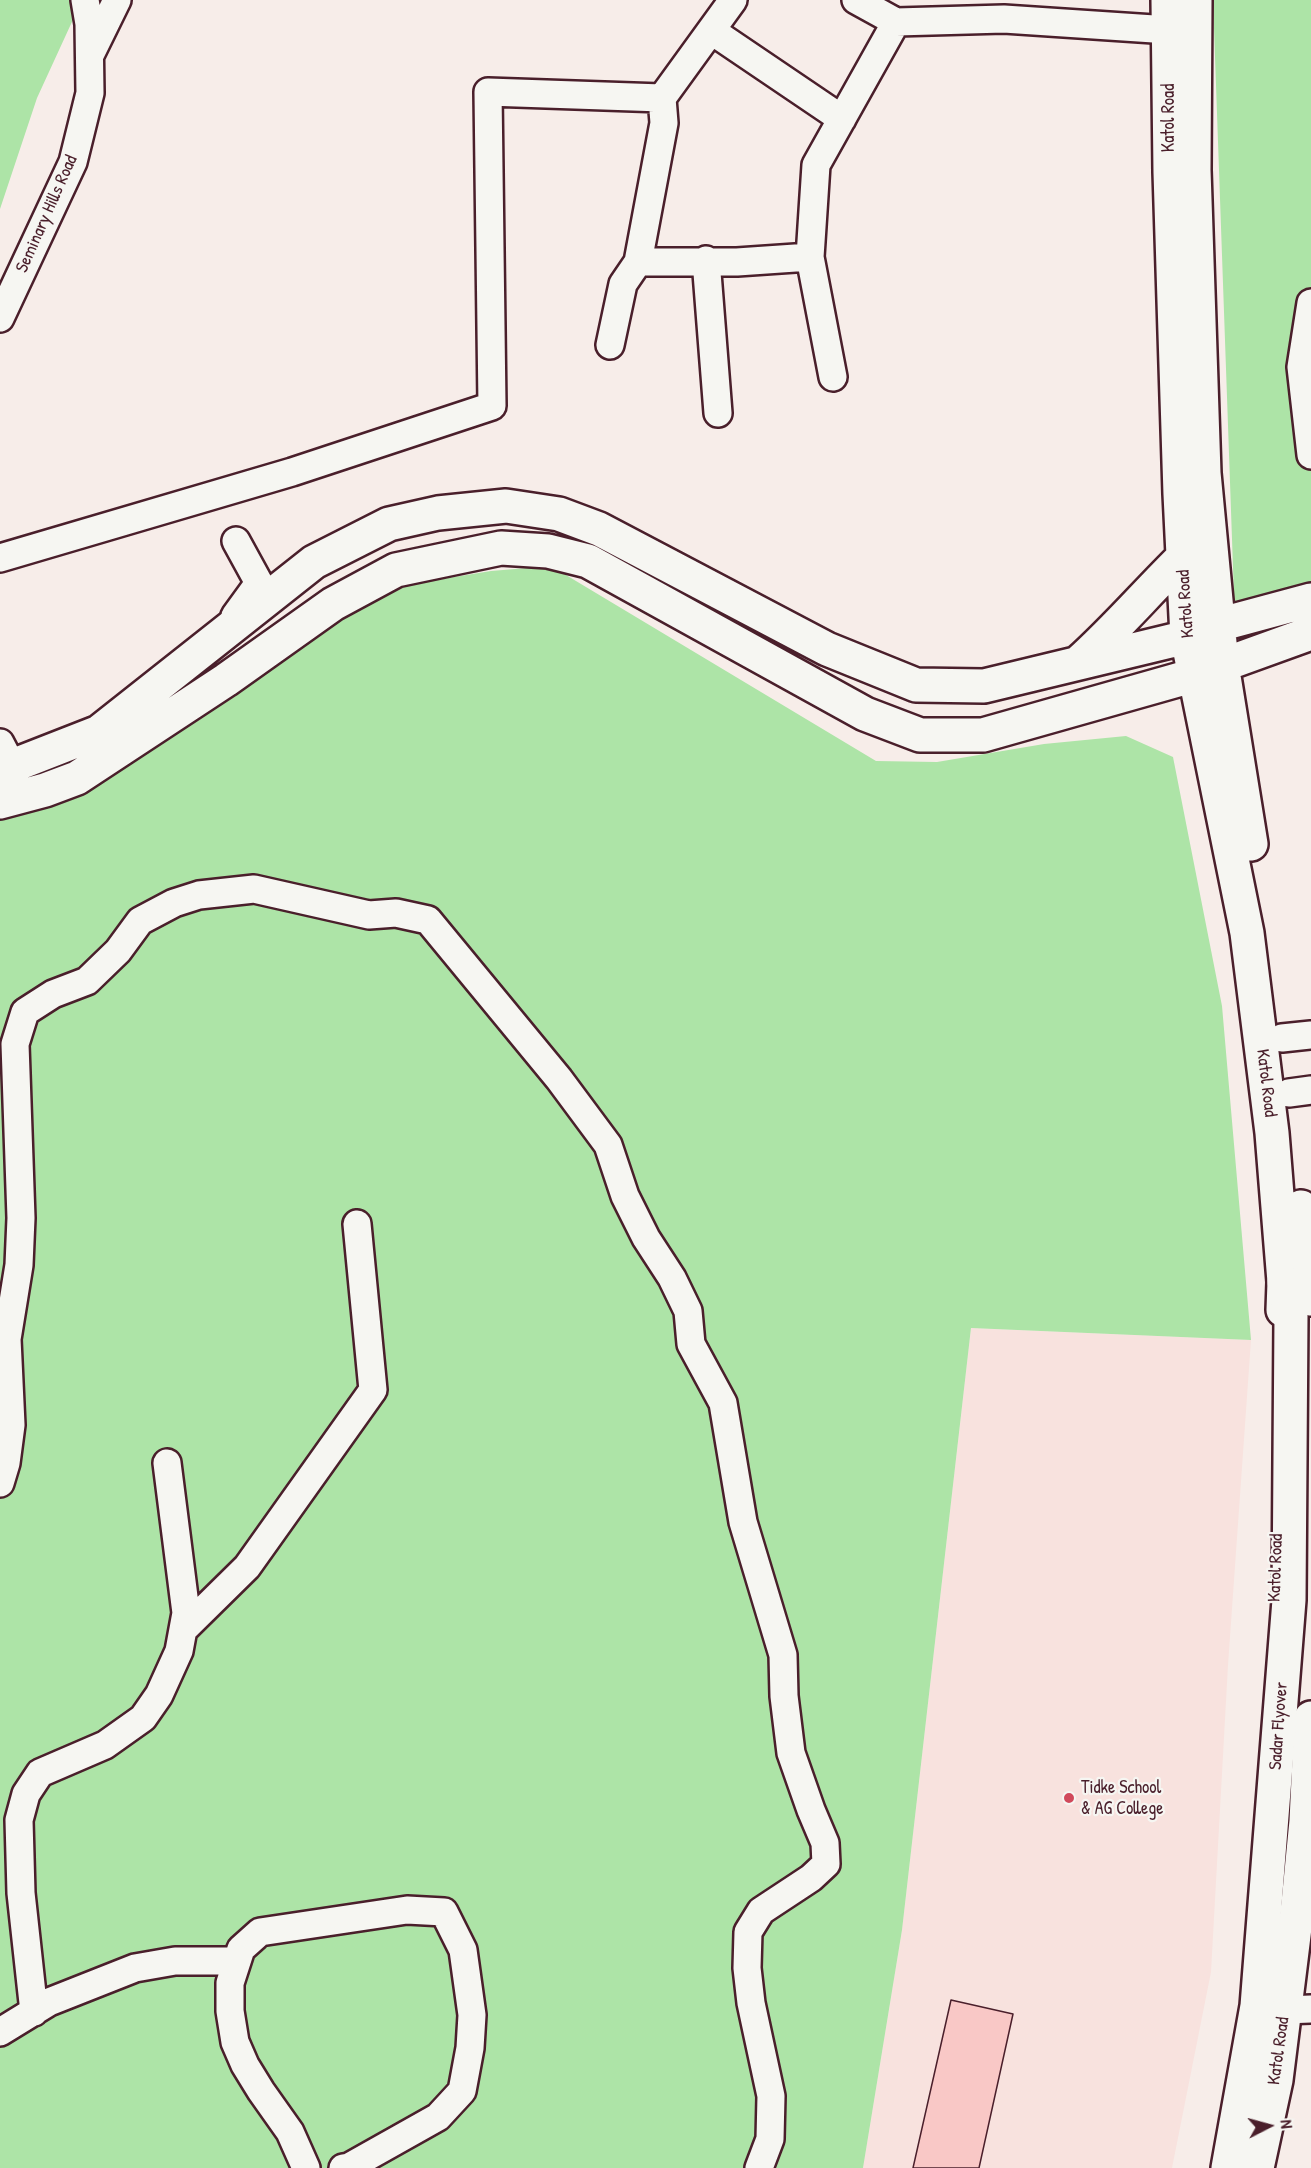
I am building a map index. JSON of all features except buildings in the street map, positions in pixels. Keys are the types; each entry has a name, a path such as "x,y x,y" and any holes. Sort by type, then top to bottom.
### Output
{"main road":[{"name":"Katol Road","path":"1194,0 1194,170 1204,473 1218,625 1208,669 1247,933 1272,1133 1301,1288"},
{"name":"Katol Road","path":"1168,15 1170,172 1187,636 1208,669 1296,1036 1300,1091 1301,1288 1249,1906 1243,2014 1220,2148 1214,2168"},
{"path":"4,759 99,732 314,562 389,524 438,513 506,506 559,514 599,529 827,649 916,685 984,686 1187,636 1218,625 1311,600"},
{"path":"0,802 45,790 77,778 226,680 333,604 396,570 501,548 548,551 588,561 865,714 920,735 984,735 1208,669 1311,633"},
{"path":"1078,663 1107,637 1137,602 1184,556"},
{"name":"Sadar Flyover","path":"1238,2168 1254,2088 1268,1996 1301,1597 1299,1365 1291,1316 1301,1288"},
{"name":"Sadar Flyover","path":"1227,2168 1257,2006 1289,1600 1299,1365"},
{"name":"Katol Road","path":"1257,2168 1276,2080 1298,2009 1310,1734"}],"street":[{"name":"Seminary Hills Road","path":"0,318 73,162 90,93 89,24 85,0"},
{"path":"90,57 117,0"},
{"path":"610,345 623,284 638,262 664,123 662,98 733,0"},
{"path":"856,0 897,22 984,10 1015,19 1168,15"},
{"path":"833,377 810,257 816,165 897,22"},
{"path":"712,31 842,118"},
{"path":"0,558 292,472 492,406 488,92 662,98"},
{"path":"638,262 706,260 737,262 810,257"},
{"path":"706,260 718,413"},
{"path":"1311,303 1306,368 1311,455"},
{"path":"225,631 259,583 236,541"},
{"path":"0,1483 6,1463 11,1425 7,1339 19,1265 20,1165 15,1044 25,1012 53,994 87,981 118,951 140,921 174,903 199,895 254,889 369,915 396,914 428,920 585,1112 608,1145 625,1196 646,1238 672,1278 688,1311 691,1344 723,1403 743,1522 783,1656 784,1696 791,1753 825,1843 826,1864 811,1878 760,1911 748,1932 747,1968 751,2003 771,2096 770,2139 759,2168"},
{"path":"0,1102 18,1128"},
{"path":"183,1630 247,1568 373,1390 357,1224"},
{"path":"34,2012 19,1854 19,1820 26,1794 40,1773 105,1745 143,1718 159,1695 178,1650 186,1613 167,1463"},
{"path":"306,2168 290,2132 245,2065 235,2042 230,2011 230,1983 241,1949 260,1932 407,1910 444,1912 463,1950 471,2015 470,2048 462,2091 438,2116 386,2147 343,2168"},
{"path":"0,2032 58,1998 135,1968 175,1961 237,1961"}],"shaded area":[{"name":"Tidke School & AG College","path":"971,1328 1251,1340 1228,1665 1211,1972 1172,2168 863,2168 902,1930"}],"green space":[{"path":"0,0 82,0 37,98 0,209"},
{"path":"1213,0 1311,0 1311,629 1235,624"},
{"path":"551,566 876,761 937,762 1044,744 1126,736 1173,757 1222,1006 1251,1340 971,1328 902,1930 863,2168 0,2168 0,807 393,587 491,571"}],"place":[{"name":"Tidke School & AG College","path":"1069,1798"}]}
